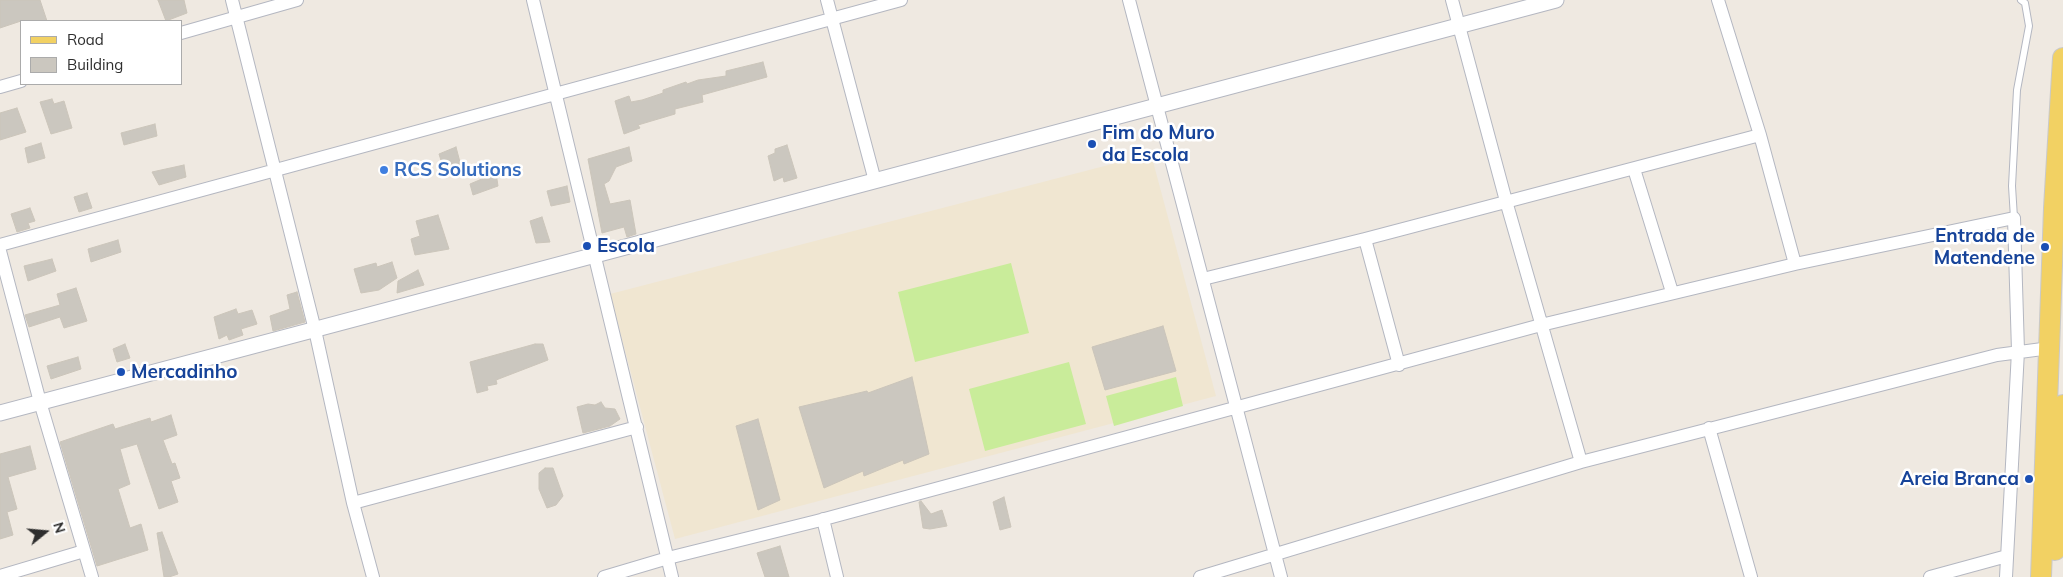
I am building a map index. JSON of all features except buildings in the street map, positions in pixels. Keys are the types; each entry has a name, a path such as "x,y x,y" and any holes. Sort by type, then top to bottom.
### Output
{"main road":[{"path":"2041,577 2054,208 2063,58"},
{"path":"2054,577 2063,405"}],"street":[{"path":"232,0 315,330 353,503 373,577"},
{"path":"182,33 297,0"},
{"path":"533,0 596,255 672,577"},
{"path":"827,0 875,181"},
{"path":"0,245 556,92 901,0"},
{"path":"1129,0 1281,577"},
{"path":"1452,0 1506,201 1581,462"},
{"path":"0,413 1556,0"},
{"path":"1718,0 1760,135 1795,264"},
{"path":"0,87 20,80"},
{"path":"1203,279 1365,239 1760,135"},
{"path":"1634,169 1672,292"},
{"path":"604,577 668,558 823,519 1236,406 1399,366 1672,292 2014,218 2018,351 2006,577"},
{"path":"1365,239 1399,366"},
{"path":"0,251 40,402 92,577"},
{"path":"1200,577 1581,462 2018,351 2050,348"},
{"path":"353,503 637,427"},
{"path":"1709,428 1751,577"},
{"path":"823,519 837,577"},
{"path":"0,576 84,551"},
{"path":"1930,577 2007,556"}],"lane":[{"path":"2014,218 2012,186 2017,90 2029,26 2025,4 2021,0"}],"shaded area":[{"path":"1151,154 1216,396 675,539 610,294"}],"green space":[{"path":"1011,263 1029,333 915,362 898,292"},
{"path":"1069,362 1086,424 985,451 969,389"},
{"path":"1176,377 1183,406 1114,426 1106,396"}],"place":[{"name":"Fim do Muro da Escola","path":"1092,144"},
{"name":"RCS Solutions","path":"384,170"},
{"name":"Escola","path":"587,246"},
{"name":"Entrada de Matendene","path":"2045,247"},
{"name":"Mercadinho","path":"121,372"},
{"name":"Areia Branca","path":"2029,479"}]}
